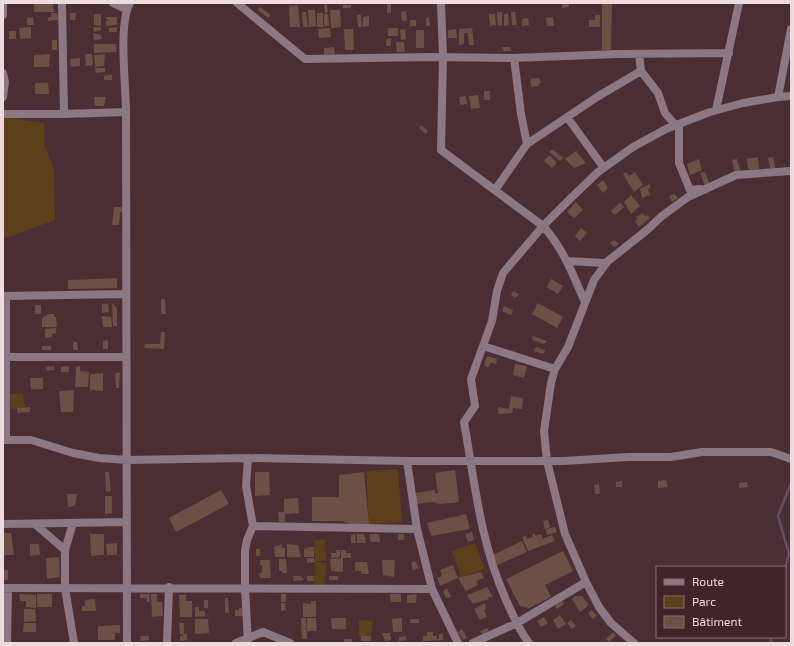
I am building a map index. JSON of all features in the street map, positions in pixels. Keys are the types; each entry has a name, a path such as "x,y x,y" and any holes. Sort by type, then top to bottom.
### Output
{"street":[{"path":"62,3 64,114"},
{"path":"113,3 128,6 124,32 126,112 127,643"},
{"path":"237,3 305,58 514,58 729,53"},
{"path":"442,3 444,57 442,150 543,226 551,235 567,261 585,302"},
{"path":"716,110 739,3"},
{"path":"3,6 3,15"},
{"path":"778,97 791,29"},
{"path":"639,54 641,71 658,93 665,113 678,125 679,163 690,190 703,189"},
{"path":"514,58 521,114 527,144"},
{"path":"495,190 527,144 597,97 641,71"},
{"path":"3,72 5,82 3,97"},
{"path":"529,643 517,623 492,566 484,537 464,422 475,406 471,379 492,321 497,291 503,273 543,226 604,168 633,147 666,129 716,110 778,97 791,96"},
{"path":"3,114 126,112"},
{"path":"567,117 604,168"},
{"path":"634,643 610,623 599,607 586,582 565,534 547,461 544,431 551,383 555,368 568,347 594,280 606,264 662,216 688,197 736,175 791,171"},
{"path":"567,261 606,264"},
{"path":"126,294 5,296 4,440 31,440 73,453 112,460 248,458 407,461 547,461 671,457 702,452 771,452 791,459"},
{"path":"483,346 555,368"},
{"path":"4,357 126,357"},
{"path":"248,458 246,486 253,526 246,546 245,587 248,640"},
{"path":"407,461 417,529 432,588 458,643"},
{"path":"3,524 126,522"},
{"path":"73,523 66,550 65,588 74,643"},
{"path":"34,524 66,550"},
{"path":"253,526 417,529"},
{"path":"473,643 517,623 586,582"},
{"path":"7,643 6,588 432,588"},
{"path":"167,643 169,588"},
{"path":"236,643 248,640 263,632 290,643"}],"green space":[{"path":"3,117 44,123 45,147 54,169 55,220 3,239"},
{"path":"23,393 25,408 11,409 10,394"},
{"path":"398,469 402,522 369,524 366,471"},
{"path":"325,539 326,561 315,561 314,540"},
{"path":"475,543 485,569 461,577 452,551"},
{"path":"315,562 326,563 325,588 314,588"},
{"path":"359,620 373,621 371,636 359,636"}],"building":[{"path":"34,3 53,3 54,12 34,12"},
{"path":"569,3 569,7 562,8 562,4"},
{"path":"327,4 328,12 325,13 324,5"},
{"path":"387,4 391,4 391,13 387,13"},
{"path":"602,4 612,4 611,50 602,50"},
{"path":"298,5 300,27 290,27 289,6"},
{"path":"343,5 351,5 351,8 343,8"},
{"path":"260,7 271,15 268,18 258,10"},
{"path":"308,10 315,10 316,26 309,27"},
{"path":"330,10 340,10 341,27 331,28"},
{"path":"406,11 407,21 402,21 401,12"},
{"path":"302,12 306,12 308,27 303,27"},
{"path":"497,12 502,12 502,25 498,26"},
{"path":"511,12 515,12 517,25 512,25"},
{"path":"51,13 57,13 58,20 48,21 48,17 51,17"},
{"path":"70,13 76,13 75,20 70,20"},
{"path":"317,13 323,13 323,27 317,27"},
{"path":"94,14 101,14 101,26 94,25"},
{"path":"324,14 328,14 329,26 324,26"},
{"path":"489,14 495,14 496,25 490,26"},
{"path":"504,14 508,14 509,25 504,26"},
{"path":"357,15 361,15 362,27 358,27"},
{"path":"595,15 600,15 600,27 589,27 589,20 595,20"},
{"path":"369,16 369,26 363,27 363,17"},
{"path":"33,17 34,25 27,25 27,18"},
{"path":"106,17 117,17 117,25 106,26 106,21 111,20 107,20"},
{"path":"429,17 430,26 426,26 426,18"},
{"path":"553,17 554,26 547,26 546,18"},
{"path":"528,18 529,25 522,26 522,19"},
{"path":"410,20 416,20 416,26 410,26"},
{"path":"31,27 31,38 20,39 19,28"},
{"path":"93,27 101,27 101,30 94,32"},
{"path":"117,27 117,32 109,32 109,28"},
{"path":"330,28 331,37 319,38 318,29"},
{"path":"388,28 398,28 398,36 388,36"},
{"path":"472,28 474,45 469,45 468,33 464,33 464,44 459,45 459,29"},
{"path":"344,29 353,29 354,50 345,50"},
{"path":"405,29 406,39 401,40 400,30"},
{"path":"456,29 457,38 448,38 448,30"},
{"path":"416,30 424,30 424,48 416,48"},
{"path":"9,31 16,31 16,39 9,39"},
{"path":"93,33 101,35 102,39 94,40"},
{"path":"391,38 391,46 386,46 386,39"},
{"path":"52,40 57,40 57,50 52,50"},
{"path":"396,42 404,42 405,52 397,52"},
{"path":"94,44 116,44 116,52 94,53"},
{"path":"334,47 335,54 324,55 324,48"},
{"path":"502,47 510,47 511,51 503,51"},
{"path":"50,54 49,67 34,67 34,55"},
{"path":"85,54 92,54 93,65 86,66"},
{"path":"105,54 104,66 95,67 94,55"},
{"path":"80,58 80,66 71,67 70,59"},
{"path":"95,68 105,68 105,72 96,73"},
{"path":"112,75 112,80 104,80 104,76"},
{"path":"539,78 541,83 539,83 539,86 531,87 530,79"},
{"path":"35,83 48,83 49,94 35,94"},
{"path":"484,91 490,91 490,100 484,100"},
{"path":"478,95 480,108 471,109 469,96"},
{"path":"466,96 467,104 460,105 459,97"},
{"path":"94,97 106,97 104,106 95,106"},
{"path":"421,125 428,131 426,134 419,128"},
{"path":"552,149 563,158 560,161 549,152"},
{"path":"576,151 586,163 574,168 565,159"},
{"path":"549,155 557,163 552,168 544,161"},
{"path":"758,157 759,169 749,170 746,159"},
{"path":"773,157 775,168 770,168 768,158"},
{"path":"699,159 702,170 690,175 687,164"},
{"path":"737,159 741,173 735,174 732,160"},
{"path":"626,172 629,176 635,172 643,185 634,192 623,174"},
{"path":"705,172 710,184 705,186 700,173"},
{"path":"603,180 608,188 603,193 597,185"},
{"path":"649,184 651,188 648,189 650,195 642,198 640,189"},
{"path":"674,194 678,198 672,202 669,196"},
{"path":"631,195 640,206 631,214 624,202"},
{"path":"576,202 583,210 574,218 567,212"},
{"path":"620,203 624,207 615,215 611,211"},
{"path":"114,207 121,207 123,212 120,212 119,225 112,225"},
{"path":"643,213 645,216 648,215 650,218 639,227 635,221 638,219 636,217"},
{"path":"581,228 587,233 580,241 575,236"},
{"path":"614,240 619,244 614,247 610,243"},
{"path":"117,278 117,288 68,289 68,280"},
{"path":"551,279 563,286 558,294 547,287"},
{"path":"513,291 519,294 516,298 511,295"},
{"path":"161,299 165,299 166,314 161,314"},
{"path":"112,303 117,308 117,326 113,326"},
{"path":"538,303 563,317 557,328 532,314"},
{"path":"102,304 108,304 109,312 102,313"},
{"path":"35,305 41,305 41,314 35,314"},
{"path":"504,306 513,310 511,315 502,311"},
{"path":"49,314 54,314 54,317 56,317 57,327 42,327 42,318"},
{"path":"102,316 111,317 112,327 103,327"},
{"path":"56,328 56,333 52,334 52,337 45,338 45,329"},
{"path":"161,332 165,332 164,349 144,348 145,344 160,344"},
{"path":"533,336 547,341 544,344 532,340"},
{"path":"108,340 108,349 103,349 103,341"},
{"path":"73,342 77,342 78,350 73,350"},
{"path":"42,346 51,346 51,350 42,350"},
{"path":"536,347 545,350 544,354 534,351"},
{"path":"487,356 497,359 496,364 490,363 489,367 484,366"},
{"path":"515,364 527,366 524,378 513,375"},
{"path":"54,366 54,370 47,371 46,367"},
{"path":"69,366 69,372 61,372 61,367"},
{"path":"80,366 80,371 89,372 88,387 75,387 76,367"},
{"path":"103,373 103,391 90,390 90,374"},
{"path":"115,373 120,373 119,388 116,388"},
{"path":"30,378 43,378 43,389 31,389"},
{"path":"74,390 73,412 61,412 59,391"},
{"path":"511,396 523,398 522,409 513,408 512,413 498,414 498,407 509,409"},
{"path":"30,407 30,412 17,413 17,408"},
{"path":"455,470 459,502 440,504 433,502 416,504 415,493 435,490 435,493 438,493 435,473"},
{"path":"105,472 109,472 111,491 106,492"},
{"path":"255,472 269,472 270,495 255,496"},
{"path":"364,472 369,524 353,525 342,521 312,521 312,497 339,497 339,475"},
{"path":"666,480 668,487 658,488 658,481"},
{"path":"622,481 622,487 616,487 616,482"},
{"path":"747,482 748,487 739,488 739,483"},
{"path":"599,484 600,494 595,494 594,485"},
{"path":"221,490 229,504 176,532 169,518"},
{"path":"67,494 77,494 75,506 68,507"},
{"path":"105,496 112,496 112,513 105,514"},
{"path":"298,498 299,513 285,514 285,522 279,522 278,512 284,512 284,499"},
{"path":"466,514 470,529 431,536 427,523"},
{"path":"548,520 550,527 545,529 543,521"},
{"path":"555,527 557,532 547,535 546,529"},
{"path":"472,532 474,540 468,542 465,534"},
{"path":"3,533 11,533 14,555 3,555"},
{"path":"90,534 104,534 104,555 91,556"},
{"path":"355,534 356,543 351,543 351,535"},
{"path":"357,534 364,534 366,543 357,543"},
{"path":"370,534 379,534 380,542 370,542"},
{"path":"398,534 404,534 404,540 398,540"},
{"path":"532,534 535,534 535,536 541,534 543,539 552,535 555,541 528,551 522,537 526,536 527,539 533,537"},
{"path":"522,541 527,552 497,565 493,555"},
{"path":"117,543 117,555 107,555 106,544"},
{"path":"30,544 39,544 40,555 30,556"},
{"path":"282,544 282,548 285,548 285,557 275,557 274,547"},
{"path":"287,544 298,545 301,557 287,557"},
{"path":"314,547 314,557 304,557 304,549"},
{"path":"256,549 260,549 260,556 256,556"},
{"path":"336,550 340,550 340,557 331,558 331,553 336,553"},
{"path":"341,550 346,550 346,553 351,553 351,558 343,558 343,572 331,571 330,559 341,558"},
{"path":"563,551 573,571 545,585 551,597 529,608 520,606 506,579"},
{"path":"59,557 60,577 47,579 46,558"},
{"path":"307,558 314,558 315,562 307,563"},
{"path":"279,559 286,559 287,573 282,573 282,571 279,571"},
{"path":"260,560 270,560 271,578 260,578 259,573 262,573 262,565 260,565"},
{"path":"382,560 395,560 394,577 383,575"},
{"path":"415,561 419,568 413,570 411,563"},
{"path":"355,562 367,562 369,574 361,574 361,571 355,571"},
{"path":"453,565 458,578 440,586 437,578 442,576 440,570"},
{"path":"3,570 8,570 8,580 3,580"},
{"path":"481,572 484,578 476,581 478,585 466,591 458,578"},
{"path":"293,576 301,576 304,580 294,581"},
{"path":"307,576 314,576 314,581 307,581"},
{"path":"329,576 338,576 338,580 329,580"},
{"path":"487,587 493,597 488,597 489,599 473,604 467,595"},
{"path":"447,588 451,597 446,598 443,591"},
{"path":"19,594 36,595 36,608 26,607 26,601 20,601"},
{"path":"37,594 52,594 52,607 37,607"},
{"path":"140,594 149,594 150,602 147,602 146,598 140,598"},
{"path":"151,594 157,594 157,602 162,602 163,616 152,617"},
{"path":"281,594 286,594 286,602 281,602"},
{"path":"390,594 401,594 401,602 391,602"},
{"path":"417,594 416,603 407,603 407,595"},
{"path":"179,595 186,595 186,601 192,601 192,617 180,617"},
{"path":"576,596 582,596 589,605 580,612 572,599"},
{"path":"225,598 228,598 229,613 225,613"},
{"path":"95,599 96,611 82,611 82,606 85,606 85,600"},
{"path":"204,600 208,600 208,608 204,608"},
{"path":"311,601 316,601 316,617 303,617 303,603 311,604"},
{"path":"562,601 564,604 557,609 555,606"},
{"path":"281,603 285,603 286,610 281,611"},
{"path":"485,603 486,609 484,610 487,617 480,620 474,609"},
{"path":"195,607 199,607 199,611 205,611 205,616 195,617"},
{"path":"239,608 243,608 243,616 235,616 235,610 239,610"},
{"path":"24,609 35,609 36,621 24,622"},
{"path":"591,610 597,616 593,619 588,614"},
{"path":"560,615 566,624 558,629 553,620"},
{"path":"544,617 548,623 541,627 537,621"},
{"path":"301,618 306,618 307,639 302,639"},
{"path":"307,618 316,618 317,631 307,631"},
{"path":"331,618 346,618 346,629 332,629"},
{"path":"402,618 402,632 393,632 392,619"},
{"path":"195,619 208,619 209,633 195,634"},
{"path":"410,619 419,619 419,623 410,623"},
{"path":"571,620 576,626 572,629 567,623"},
{"path":"24,623 36,623 36,632 23,632"},
{"path":"179,623 184,623 184,634 180,634"},
{"path":"120,625 120,633 115,633 115,640 98,640 98,626"},
{"path":"487,628 489,631 483,635 480,631"},
{"path":"462,629 467,637 463,640 458,632"},
{"path":"427,632 433,632 433,636 437,636 437,639 439,639 439,634 443,634 443,640 423,641 423,636 427,636"},
{"path":"613,632 616,636 609,642 606,639"},
{"path":"382,633 390,633 391,640 385,641"},
{"path":"183,634 187,634 187,640 180,641 180,636 183,636"},
{"path":"140,636 149,636 149,640 141,641"},
{"path":"361,636 371,636 371,641 361,641"},
{"path":"406,636 406,640 399,641 399,637"},
{"path":"344,639 352,639 352,643 344,643"}],"waterway":[{"path":"786,566 789,554 778,516 791,483"},
{"path":"771,638 771,643"}]}
